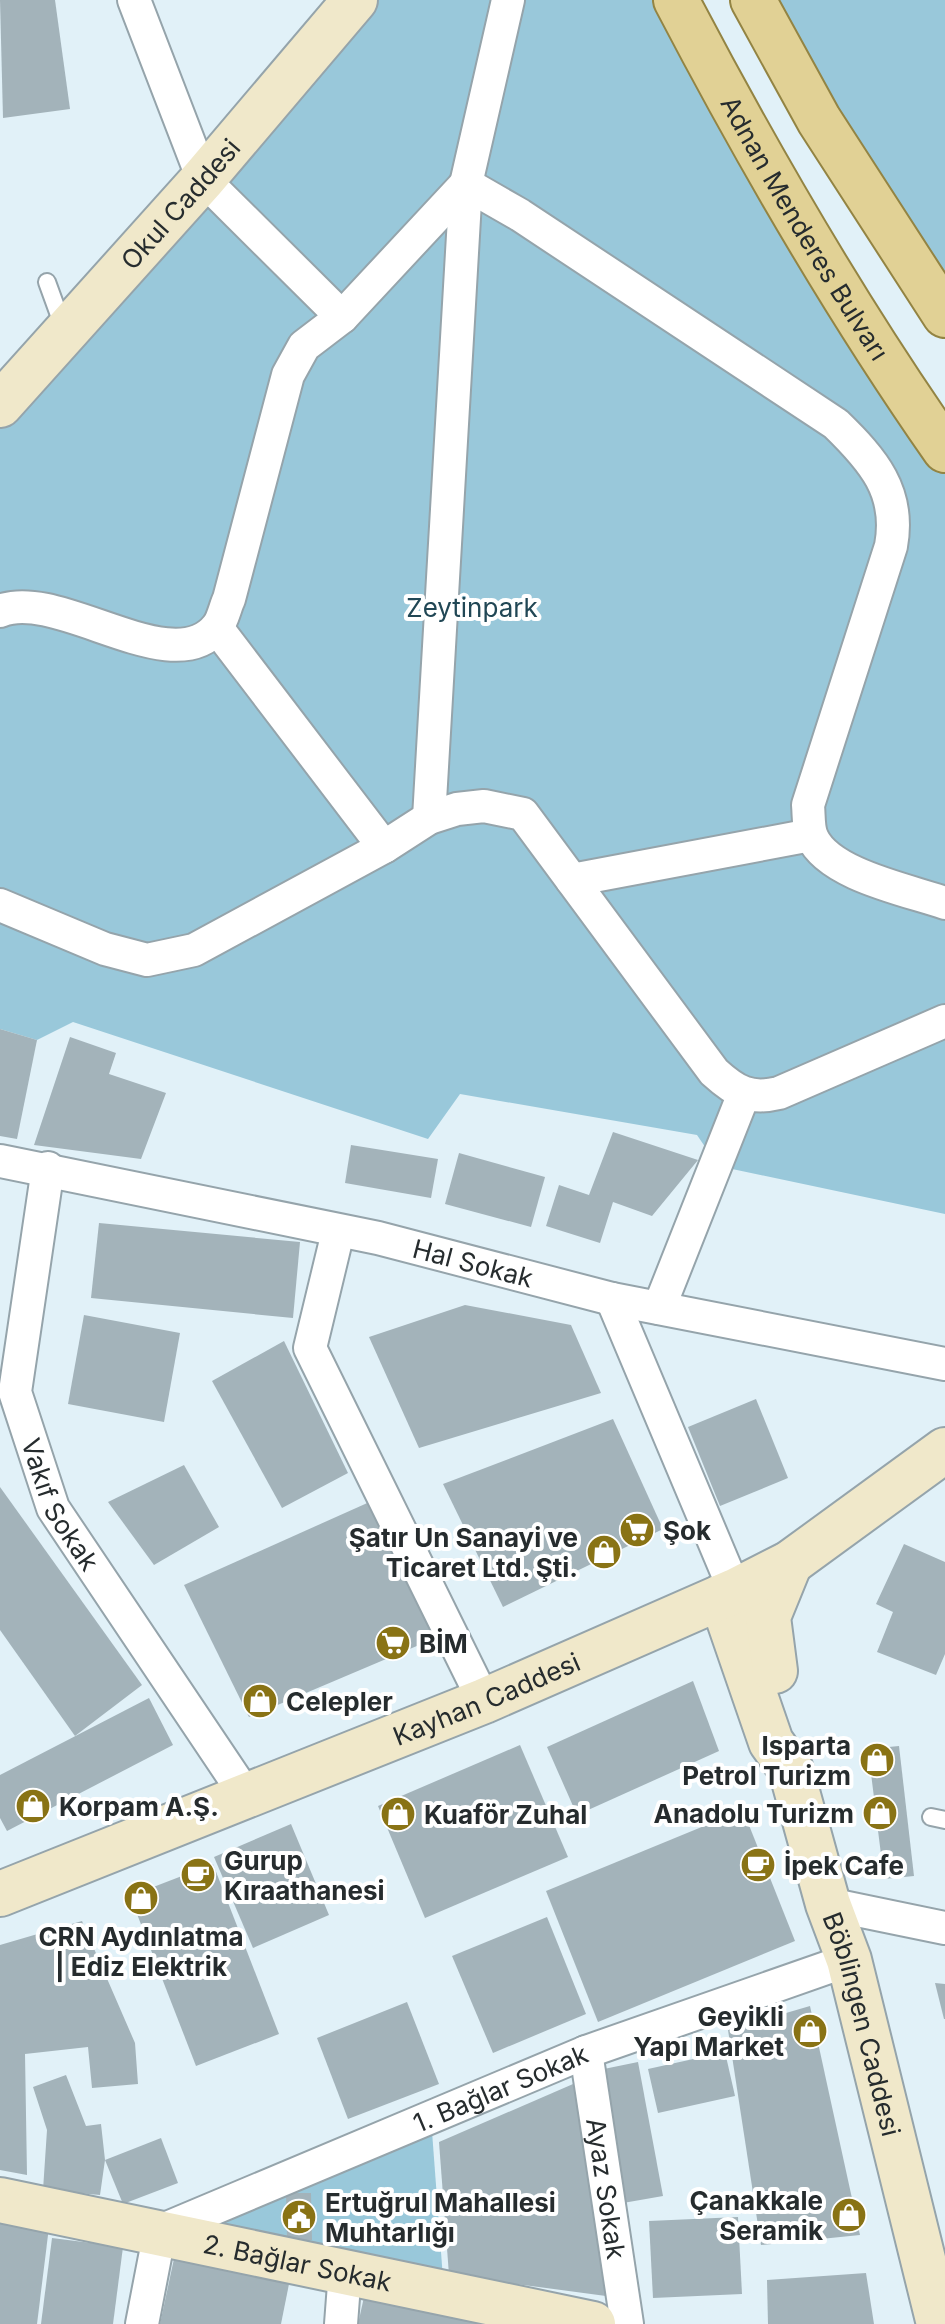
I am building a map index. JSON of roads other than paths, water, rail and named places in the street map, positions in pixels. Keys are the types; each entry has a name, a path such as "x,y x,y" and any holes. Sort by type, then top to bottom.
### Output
{"main road":[{"name":"Okul Caddesi","path":"0,405 203,179 355,0"},
{"name":"Adnan Menderes Bulvarı","path":"676,0 816,251 899,384 945,450"},
{"path":"753,0 819,120 945,315"},
{"name":"Kayhan Caddesi","path":"0,1894 484,1701 734,1591 790,1563 945,1450"},
{"path":"775,1671 768,1617 790,1563"},
{"path":"734,1591 775,1671 796,1733 791,1770"},
{"name":"Böblingen Caddesi","path":"734,1591 771,1742 791,1770 828,1904 849,1960 940,2313"},
{"name":"2. Bağlar Sokak","path":"0,2200 160,2231 593,2324"}],"street":[{"path":"134,0 203,179 342,317"},
{"path":"429,818 466,184 508,0"},
{"path":"0,611 15,605 36,606 149,642 174,645 194,641 217,628 229,599 288,375 304,346 342,317 466,184"},
{"path":"466,184 520,215 836,424 862,449 886,486 896,519 891,546 808,805 811,835 820,849 842,867 945,903"},
{"path":"217,628 384,847"},
{"path":"0,905 105,949 147,960 194,950 384,847 429,818 457,809 484,806 523,814 714,1072 743,1096 761,1097 779,1093 945,1021"},
{"path":"572,880 811,835"},
{"path":"659,1308 743,1096"},
{"name":"Hal Sokak","path":"0,1161 48,1168 338,1232 378,1238 612,1299 945,1364"},
{"name":"Vakıf Sokak","path":"48,1168 8,1396 53,1508 247,1797"},
{"path":"338,1232 310,1348 484,1701"},
{"path":"612,1299 734,1591"},
{"path":"828,1904 945,1928"},
{"name":"1. Bağlar Sokak","path":"160,2231 586,2052 849,1960"},
{"name":"Ayaz Sokak","path":"586,2052 627,2324"},
{"path":"142,2324 160,2231"},
{"path":"341,2324 345,2271"}],"lane":[{"path":"47,282 65,332"}],"place":[{"name":"Şok","path":"637,1530"},
{"name":"Şatır Un Sanayi ve Ticaret Ltd. Şti.","path":"604,1552"},
{"name":"BİM","path":"393,1643"},
{"name":"Celepler","path":"260,1701"},
{"name":"Isparta Petrol Turizm","path":"877,1760"},
{"name":"Korpam A.Ş.","path":"33,1806"},
{"name":"Anadolu Turizm","path":"880,1813"},
{"name":"Kuaför Zuhal","path":"398,1814"},
{"name":"İpek Cafe","path":"758,1865"},
{"name":"Gurup Kıraathanesi","path":"198,1875"},
{"name":"CRN Aydınlatma | Ediz Elektrik","path":"141,1898"},
{"name":"Geyikli Yapı Market","path":"810,2031"},
{"name":"Çanakkale Seramik","path":"849,2215"},
{"name":"Ertuğrul Mahallesi Muhtarlığı","path":"299,2217"}],"park label":[{"name":"Zeytinpark","path":"472,607"}]}
